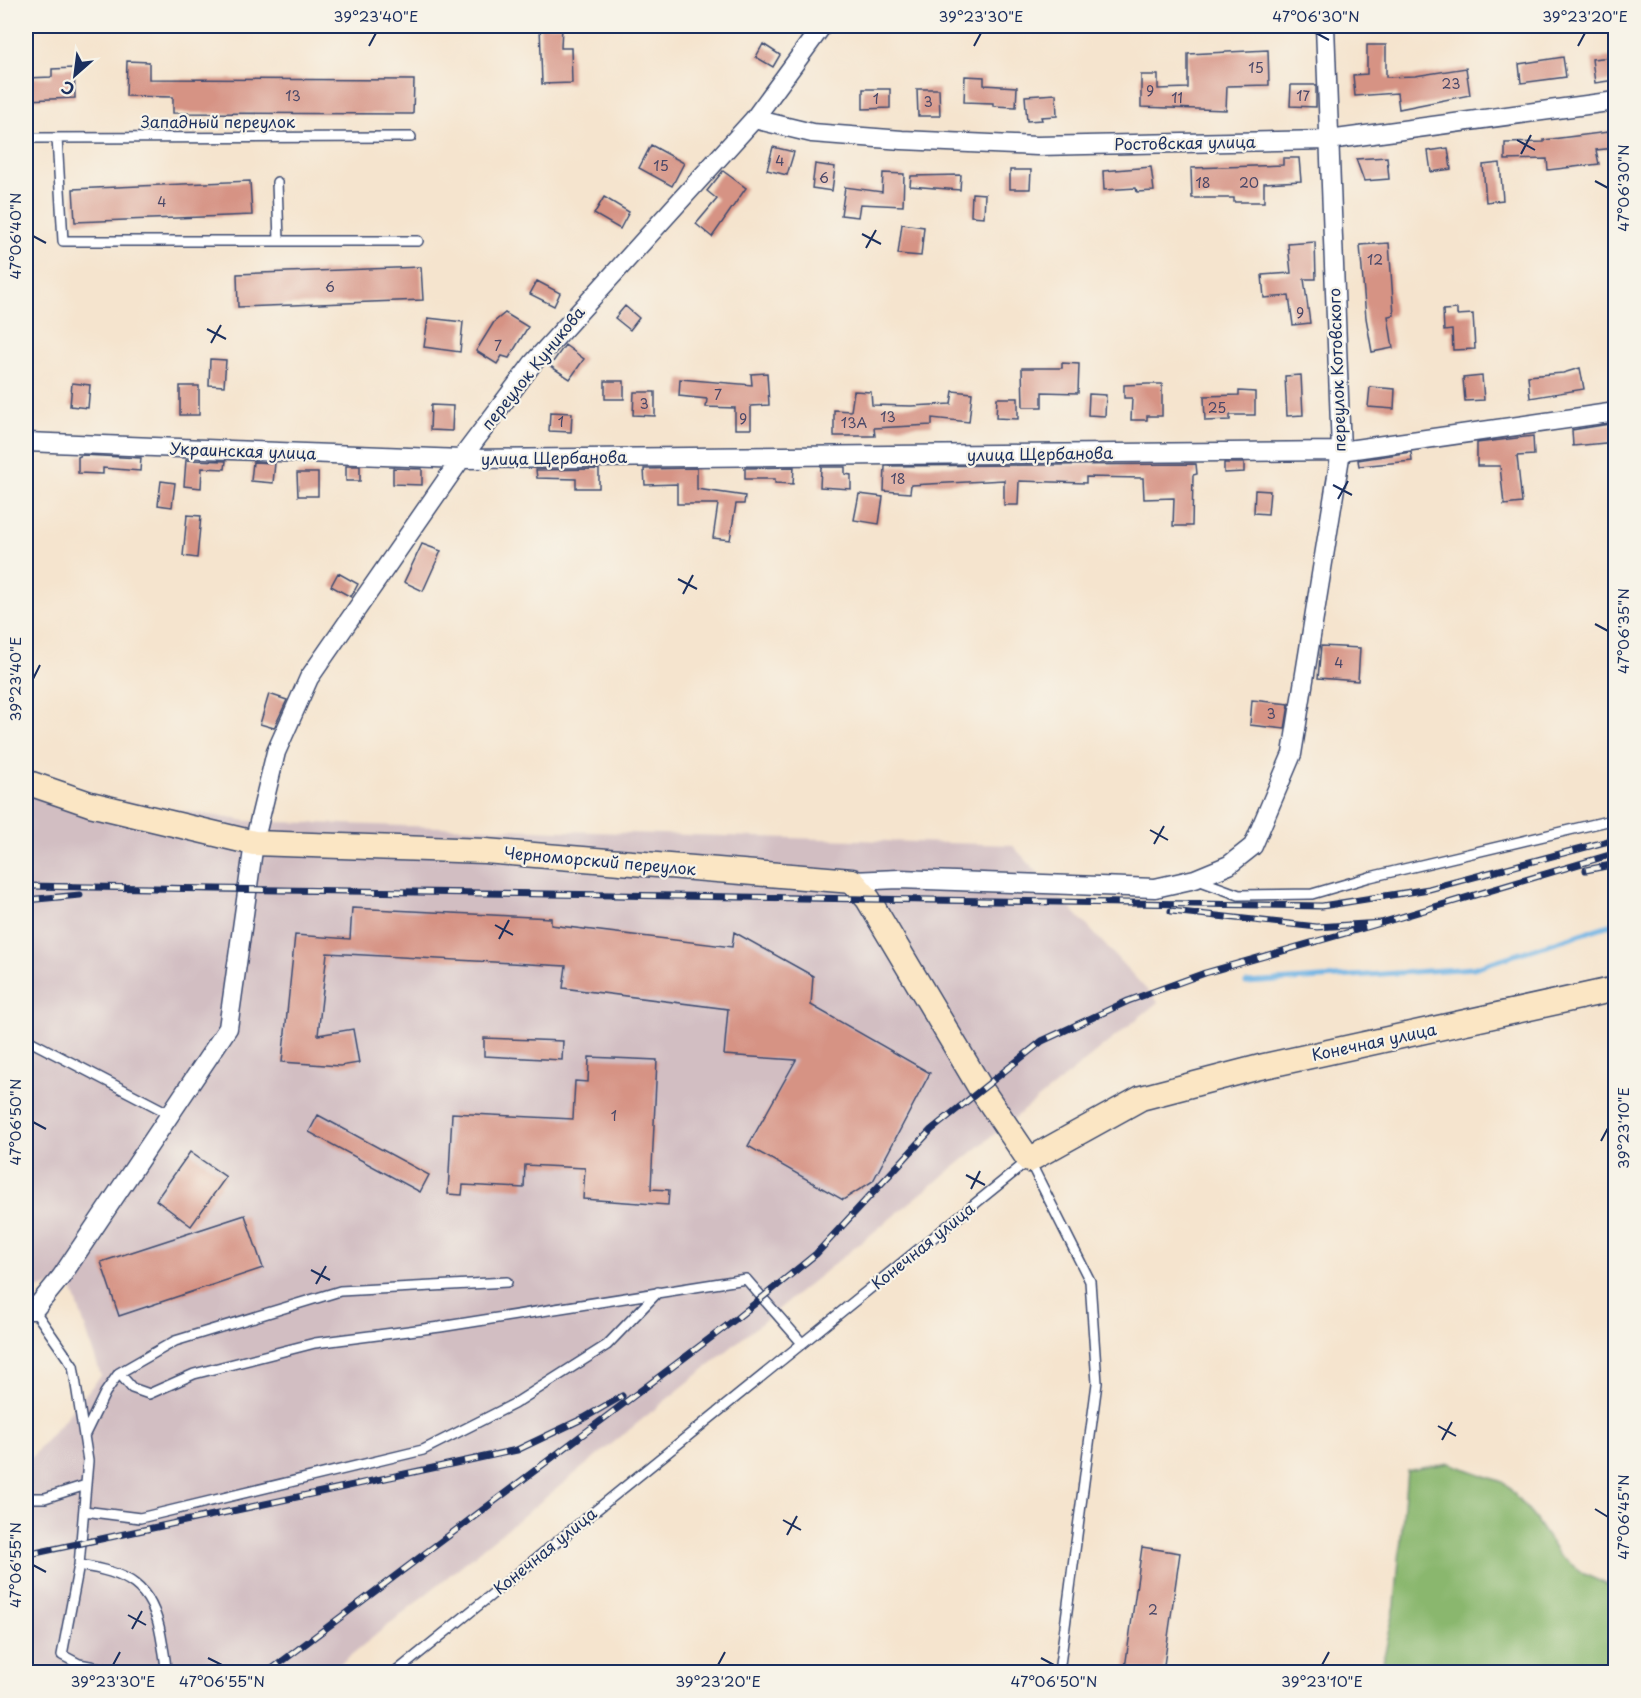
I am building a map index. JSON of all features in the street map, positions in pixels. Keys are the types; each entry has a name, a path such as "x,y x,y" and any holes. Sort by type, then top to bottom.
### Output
{"street":[{"name":"переулок Куникова","path":"30,1310 61,1276 228,1028 254,843 276,752 309,678 461,459 533,363 754,119 822,26"},
{"name":"переулок Котовского","path":"1195,879 1229,865 1253,846 1292,754 1341,451 1325,26"},
{"name":"Ростовская улица","path":"754,119 824,134 1037,146 1329,140 1616,101"},
{"name":"улица Щербанова","path":"461,459 1341,451 1616,412"},
{"name":"Украинская улица","path":"26,442 461,459"},
{"name":"Черноморский переулок","path":"26,782 90,804 254,843 485,851 852,881"},
{"path":"852,881 899,879 1155,888 1195,879"},
{"path":"852,881 868,899 981,1089 1029,1160"},
{"name":"Конечная улица","path":"1029,1160 1141,1098 1260,1067 1616,988"}],"lane":[{"name":"Западный переулок","path":"26,138 411,137"},
{"path":"57,138 63,241 418,241"},
{"path":"277,182 279,241"},
{"path":"1195,879 1239,895 1312,894 1370,877 1616,819"},
{"path":"26,1039 170,1114"},
{"path":"1029,1160 1090,1281 1097,1383 1059,1672"},
{"name":"Конечная улица","path":"396,1672 1029,1160"},
{"path":"119,1372 132,1388 149,1394 194,1374 315,1342 440,1327 746,1279 802,1343"},
{"path":"84,1436 105,1393 119,1372 175,1341 340,1291 507,1282"},
{"path":"84,1511 140,1518 423,1450 514,1404 607,1345 658,1292"},
{"path":"30,1310 73,1366 88,1461 79,1565 62,1655 77,1668 121,1672"},
{"path":"26,1498 45,1498 86,1485"},
{"path":"79,1565 107,1570 136,1583 148,1595 157,1613 166,1672"}],"shaded area":[{"path":"26,772 62,792 247,821 1012,845 1158,1002 330,1672 26,1672 26,1464 101,1376 70,1281 26,1291"}],"green space":[{"path":"1449,1463 1505,1483 1535,1519 1559,1555 1584,1574 1615,1588 1615,1672 1381,1672 1395,1605 1407,1471"}],"building":[{"path":"540,26 562,26 561,48 571,48 572,83 542,84"},
{"path":"763,44 780,55 773,67 756,57"},
{"path":"1367,45 1386,45 1386,77 1415,76 1466,68 1470,95 1399,109 1397,93 1355,96 1353,75 1367,74"},
{"path":"1268,50 1269,85 1227,86 1226,110 1141,107 1141,75 1158,75 1158,89 1188,88 1188,54"},
{"path":"1563,57 1566,77 1521,83 1519,64"},
{"path":"1612,57 1615,80 1595,83 1592,59"},
{"path":"127,61 149,62 149,79 414,80 413,114 173,113 173,97 126,96"},
{"path":"74,68 75,98 26,100 26,78 52,77 52,69"},
{"path":"965,76 984,77 984,85 1017,87 1016,107 964,102"},
{"path":"1291,85 1316,85 1316,107 1290,106"},
{"path":"863,89 890,89 890,108 863,109"},
{"path":"917,89 939,89 940,116 918,116"},
{"path":"1056,94 1057,116 1027,121 1025,96"},
{"path":"1616,131 1616,148 1596,150 1599,164 1548,170 1547,159 1505,160 1505,143 1544,142 1544,140"},
{"path":"651,145 684,163 672,186 639,168"},
{"path":"773,147 794,152 787,175 767,170"},
{"path":"1448,148 1451,169 1431,172 1428,151"},
{"path":"1387,157 1389,179 1364,181 1356,159"},
{"path":"1283,158 1299,158 1301,181 1264,183 1264,202 1234,202 1234,198 1192,198 1191,168 1283,165"},
{"path":"1500,163 1503,200 1486,202 1483,165"},
{"path":"815,164 835,167 832,191 812,188"},
{"path":"1151,167 1154,191 1137,192 1136,188 1104,190 1103,171"},
{"path":"1010,170 1031,170 1030,189 1010,189"},
{"path":"723,171 746,188 712,237 696,224 717,199 707,191"},
{"path":"883,173 904,174 903,206 860,204 858,217 841,215 845,187 882,192"},
{"path":"961,175 960,190 910,186 911,176"},
{"path":"250,181 252,215 75,222 73,189"},
{"path":"972,193 985,194 984,217 971,216"},
{"path":"604,197 629,212 620,229 594,214"},
{"path":"902,224 924,227 921,256 898,254"},
{"path":"1315,242 1316,279 1304,279 1310,323 1293,325 1289,296 1264,298 1262,275 1291,273 1288,244"},
{"path":"1389,243 1394,315 1388,316 1393,348 1372,352 1366,318 1360,245"},
{"path":"421,267 423,300 238,307 237,274"},
{"path":"537,281 560,293 554,306 530,294"},
{"path":"625,306 639,318 630,330 615,318"},
{"path":"1457,309 1457,315 1473,314 1475,349 1453,350 1452,330 1444,331 1443,310"},
{"path":"505,313 528,327 509,358 502,356 497,364 476,351 494,322"},
{"path":"428,318 463,322 460,352 424,347"},
{"path":"565,345 584,359 570,379 550,366"},
{"path":"210,359 226,360 224,386 209,385"},
{"path":"1062,363 1079,364 1078,393 1042,392 1042,407 1023,407 1022,368 1062,368"},
{"path":"1580,368 1584,389 1530,398 1528,376 1563,373"},
{"path":"767,373 769,405 751,406 751,429 735,429 735,408 706,407 707,399 679,396 680,379 752,385 751,374"},
{"path":"1301,375 1303,415 1287,416 1285,376"},
{"path":"1482,376 1484,400 1465,401 1463,378"},
{"path":"605,381 624,381 624,399 605,399"},
{"path":"72,383 90,385 88,408 70,406"},
{"path":"1162,384 1162,416 1147,416 1147,420 1131,420 1132,398 1124,398 1124,385"},
{"path":"180,386 199,386 199,415 180,415"},
{"path":"1370,387 1395,389 1394,409 1368,407"},
{"path":"854,391 871,392 872,405 911,406 951,404 953,391 972,393 969,422 932,418 932,425 874,428 875,436 834,436 834,410 851,411"},
{"path":"1239,391 1255,392 1255,415 1230,415 1230,420 1205,421 1204,396 1239,395"},
{"path":"634,392 655,392 655,416 633,415"},
{"path":"1089,394 1106,395 1105,416 1088,415"},
{"path":"997,398 1018,398 1018,419 996,418"},
{"path":"431,405 453,406 452,431 430,430"},
{"path":"550,412 572,413 571,432 549,431"},
{"path":"1616,423 1616,442 1573,446 1572,430"},
{"path":"1533,436 1534,455 1517,456 1522,503 1504,505 1500,466 1477,466 1477,443"},
{"path":"1411,452 1412,461 1359,466 1358,460"},
{"path":"82,455 141,458 140,471 103,468 103,474 78,473 78,457"},
{"path":"186,460 226,461 225,469 202,468 201,488 184,486"},
{"path":"253,462 275,463 273,483 251,481"},
{"path":"1224,463 1244,463 1244,472 1224,473"},
{"path":"1196,464 1197,474 1193,475 1192,526 1173,526 1174,498 1144,499 1143,478 1086,477 1086,483 1019,481 1018,505 1004,505 1004,480 911,485 910,493 884,491 885,466"},
{"path":"346,466 360,466 360,481 346,481"},
{"path":"794,467 793,484 775,483 775,479 745,479 745,468"},
{"path":"821,467 845,467 845,474 851,475 851,489 820,487"},
{"path":"393,468 422,469 422,485 393,484"},
{"path":"697,468 697,489 745,496 744,504 736,504 730,540 713,538 718,504 677,504 677,484 645,485 644,469"},
{"path":"599,469 599,488 576,488 576,479 537,478 536,470"},
{"path":"297,473 318,473 318,496 298,496"},
{"path":"161,481 175,483 172,507 158,505"},
{"path":"1255,490 1270,491 1268,514 1254,513"},
{"path":"859,494 883,497 879,524 854,520"},
{"path":"187,515 201,516 197,558 183,556"},
{"path":"422,544 441,551 423,591 404,582"},
{"path":"338,573 358,584 351,597 331,586"},
{"path":"1321,646 1360,648 1358,681 1318,678"},
{"path":"269,694 287,700 274,728 260,724"},
{"path":"1252,700 1289,704 1285,729 1250,725"},
{"path":"352,908 551,918 551,925 732,947 734,932 813,976 811,1005 930,1073 873,1181 843,1200 748,1146 796,1060 724,1055 728,1009 563,988 566,966 327,953 318,1035 353,1029 359,1063 340,1066 282,1062 295,935 350,939"},
{"path":"484,1038 563,1041 562,1060 484,1056"},
{"path":"589,1057 657,1060 651,1189 669,1190 668,1205 583,1199 585,1168 525,1165 524,1188 463,1185 462,1195 448,1194 452,1113 573,1119 575,1081 588,1082"},
{"path":"318,1115 429,1175 420,1192 309,1132"},
{"path":"190,1152 226,1177 191,1226 156,1200"},
{"path":"245,1215 263,1268 119,1316 101,1262"},
{"path":"1142,1547 1180,1553 1163,1672 1125,1668"}],"waterway":[{"path":"1246,983 1473,968 1616,923"}],"railway":[{"path":"26,886 1322,906 1429,889 1616,839"},
{"path":"1171,911 1317,927 1381,923 1616,853"},
{"path":"1586,870 1616,864"},
{"path":"26,900 80,895"},
{"path":"268,1672 737,1318 816,1254 931,1130 1042,1041 1128,1001 1205,973 1381,923"},
{"path":"26,1555 517,1450 584,1418 622,1396"}]}
